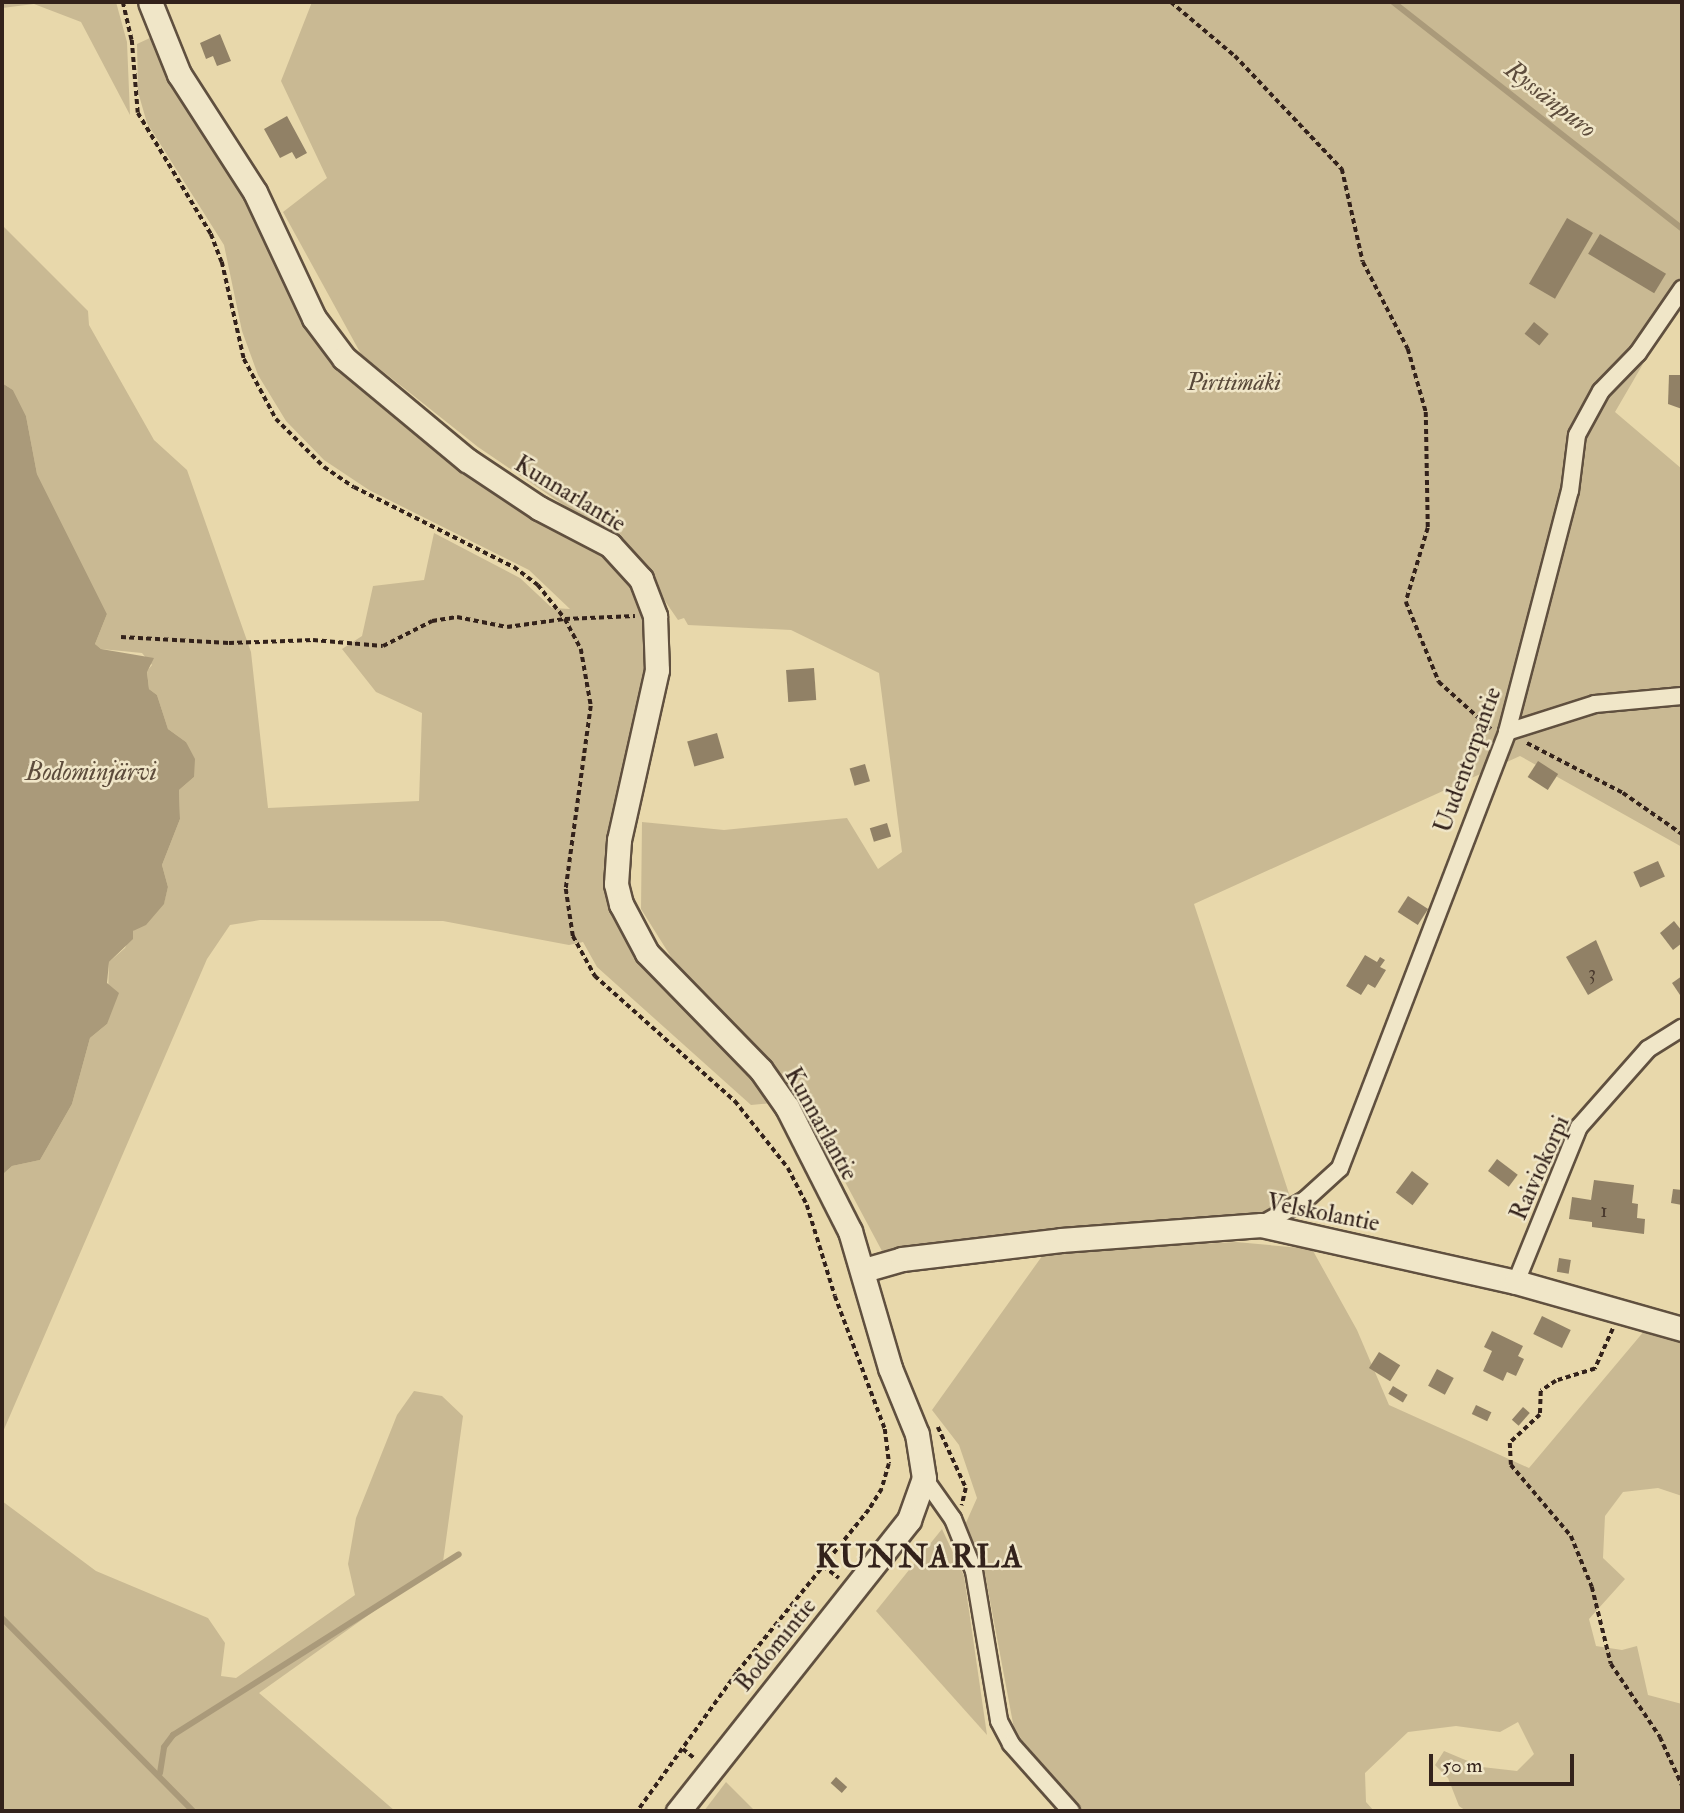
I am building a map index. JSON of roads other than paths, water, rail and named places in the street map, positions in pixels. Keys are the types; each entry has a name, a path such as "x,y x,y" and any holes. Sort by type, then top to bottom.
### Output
{"main road":[{"name":"Kunnarlantie","path":"150,2 179,74 255,192 327,338 375,387 467,460 539,508 610,545 641,579 655,616 657,670 619,840 616,884 621,904 647,953 761,1070 787,1107 850,1231 863,1270"},
{"name":"Velskolantie","path":"863,1270 902,1259 1061,1240 1261,1225 1517,1282 1682,1329"},
{"name":"Bodomintie","path":"678,1811 897,1538 919,1499 923,1478 917,1434 890,1368 863,1270"}],"street":[{"name":"Uudentorpantie","path":"1261,1225 1305,1200 1340,1168 1507,732 1570,491 1577,435 1601,391 1638,353 1682,289"},
{"path":"1507,732 1595,704 1682,695"},
{"name":"Raiviokorpi","path":"1517,1282 1579,1127 1648,1049 1682,1028"},
{"path":"923,1478 953,1519 974,1571 999,1721 1010,1744 1071,1811"}],"water":[{"name":"Bodominjärvi","path":"2,383 13,390 26,416 37,474 107,614 95,644 101,649 154,658 147,672 149,689 157,695 168,729 186,742 195,759 194,777 179,790 180,819 162,865 168,887 164,904 146,925 133,931 133,939 109,962 107,983 119,993 107,1024 90,1038 72,1104 40,1160 12,1166 2,1175"}],"waterway":[{"name":"Ryssänpuro","path":"1393,2 1682,229"},
{"path":"160,1773 164,1747 173,1735 459,1554"},
{"path":"2,1618 193,1811"}],"district":[{"name":"KUNNARLA","path":"920,1557"}],"park label":[{"name":"Pirttimäki","path":"1234,383"}]}
